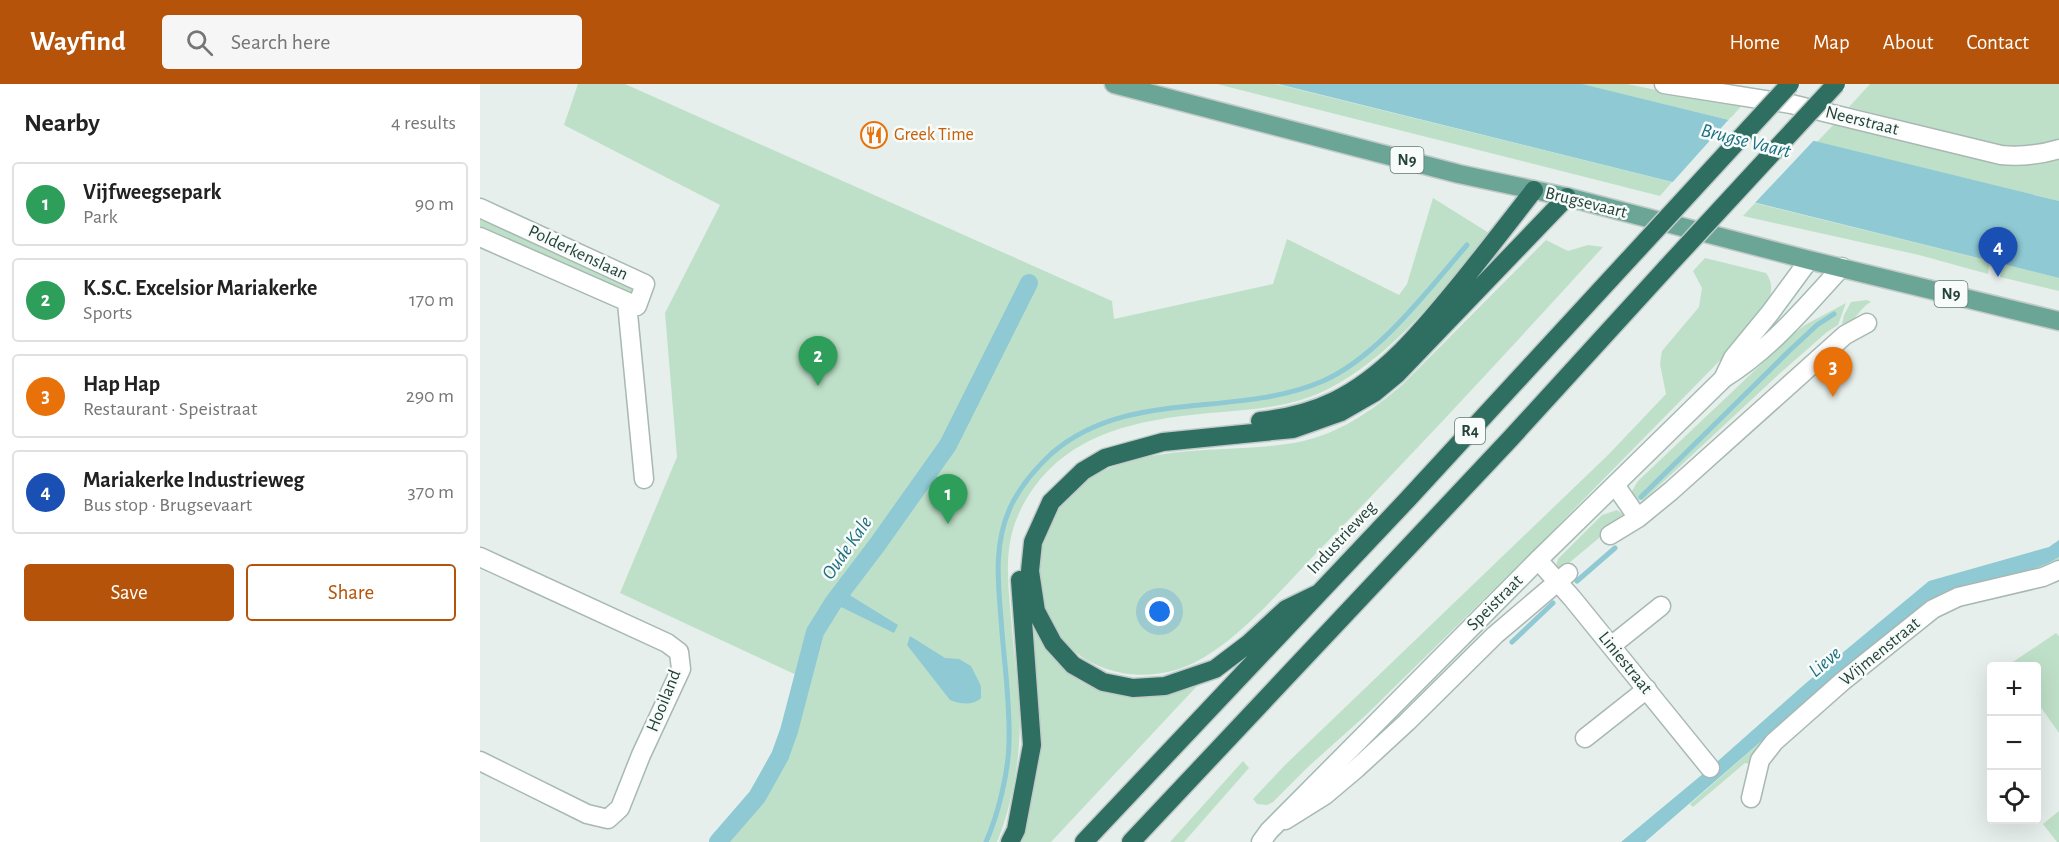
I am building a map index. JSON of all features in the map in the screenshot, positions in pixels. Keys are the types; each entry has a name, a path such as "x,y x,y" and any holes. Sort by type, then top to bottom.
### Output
{"highway":[{"name":"Industrieweg","path":"1084,842 1629,260 1790,84"},
{"name":"R4","path":"1131,842 1486,464 1836,84"},
{"path":"1010,842 1016,830 1032,745 1019,571 1022,540 1042,495 1077,462 1100,448 1161,431 1263,421 1298,414 1334,401 1364,383 1430,321 1534,190"},
{"path":"1319,592 1286,609 1248,644 1215,669 1165,686 1133,688 1103,682 1073,665 1053,643 1036,611 1030,571 1033,542 1051,502 1083,471 1105,458 1163,442 1293,429 1341,412 1374,393 1396,374 1568,197"}],"main road":[{"name":"Brugsevaart","path":"1114,84 1459,174 1568,197 1809,260 2059,321"}],"street":[{"name":"Neerstraat","path":"1664,84 1698,86 1791,104 2019,157 2059,149"},
{"name":"Polderkenslaan","path":"480,208 645,284 637,306 480,237"},
{"name":"Speistraat","path":"1724,378 1733,358 1809,260"},
{"name":"Speistraat","path":"1265,836 1538,560 1724,378 1745,365 1797,316 1842,267"},
{"name":"Polderkenslaan","path":"627,303 644,479"},
{"path":"1610,535 1638,518 1671,492 1845,334 1867,323"},
{"path":"1615,485 1638,518"},
{"name":"Hooiland","path":"480,557 667,644 678,652 681,669 641,755 620,808 608,819 587,814 480,761"},
{"name":"Liniestraat","path":"1538,560 1563,577 1611,646 1710,768"},
{"name":"Wijmenstraat","path":"1751,798 1760,760 1774,742 1843,681 1933,609 1958,597 2043,577 2059,570"},
{"name":"Speistraat","path":"1265,836 1325,795 1357,768 1495,635 1563,577"},
{"path":"1611,646 1661,606"},
{"path":"1585,738 1647,689"}],"green space":[{"path":"578,84 625,84 1112,301 1114,319 1273,284 1287,239 1399,295 1407,284 1433,198 1489,233 1417,319 1375,358 1353,375 1330,388 1287,404 1154,420 1127,427 1077,448 1056,463 1037,484 1021,509 1015,524 1009,554 1008,584 1020,730 1009,807 997,842 718,842 757,797 780,756 803,678 620,593 677,457 665,313 720,205 564,125"},
{"path":"1217,84 1276,84 1672,182 1660,196"},
{"path":"1580,84 1627,84 1745,102 1729,120"},
{"path":"1870,84 2059,84 2059,140 2024,148 2001,146 1849,107"},
{"path":"1836,122 1998,162 2029,164 2059,157 2059,201 1817,142"},
{"path":"1755,203 2059,278 2059,291 2000,277 2001,268 1989,266 1988,274 1919,255 1743,216"},
{"path":"480,214 633,284 634,291 630,293 624,291 480,226"},
{"path":"1546,240 1568,251 1588,245 1603,247 1398,468 1268,604 1235,635 1201,659 1175,670 1149,675 1123,673 1098,666 1077,653 1059,635 1046,612 1037,553 1062,502 1086,481 1113,467 1142,458 1173,453 1299,442 1341,427 1379,404 1402,385"},
{"path":"1705,258 1766,273 1770,281 1770,298 1745,335 1530,554 1366,715 1273,802 1267,805 1257,804 1253,799 1284,766 1608,455 1666,394 1660,364 1662,351 1699,307 1702,288 1693,271"},
{"path":"1867,300 1871,302 1855,318 1842,324 1851,302"},
{"path":"1846,303 1838,325 1777,376 1648,496 1637,501 1632,491 1638,481 1792,335 1805,325"},
{"path":"1617,510 1623,514 1623,518 1563,568 1555,569 1558,559 1602,515"},
{"path":"2059,557 2059,563 1954,593 1752,764 1745,763 1693,807 1690,804 1780,725 1935,597 2031,570"},
{"path":"1029,618 1046,646 1066,671 1096,689 1112,694 1146,696 1181,691 1197,686 1051,842 1014,842 1026,809"},
{"path":"2056,633 2059,636 2059,733 2041,708 2041,662 2013,662"},
{"path":"1243,761 1249,768 1184,842 1170,842"},
{"path":"2059,811 2059,842 2057,842 2043,824"}],"water":[{"name":"Brugse Vaart","path":"1278,84 1582,84 2059,201 2059,278"},
{"path":"2059,540 2059,557 2046,564 1935,597 1780,725 1645,842 1621,842 1929,581 2049,547"},
{"path":"843,591 898,625 894,633 833,603"},
{"path":"910,636 945,658 959,659 971,666 981,686 981,698 978,701 966,703 950,700 907,645"}],"pier":[{"path":"1731,117 1816,138 1753,205 1670,185"}],"waterway":[{"path":"986,842 1002,793 1009,753 1009,714 998,584 999,553 1004,523 1018,493 1028,479 1051,454 1081,433 1113,420 1148,411 1254,399 1289,392 1323,381 1363,356 1382,339 1401,321 1467,245"},
{"name":"Oude Kale","path":"718,842 757,797 780,756 789,731 815,632 833,603 948,445 1029,283"},
{"path":"1641,497 1788,352 1817,325 1834,314"},
{"path":"1577,581 1615,548"},
{"path":"1512,642 1553,603"}],"place":[{"name":"Greek Time","path":"874,135"},
{"name":"Mariakerke Industrieweg","path":"1998,277"},
{"name":"K.S.C. Excelsior Mariakerke","path":"818,386"},
{"name":"Hap Hap","path":"1833,397"},
{"name":"Vijfweegsepark","path":"948,524"}],"water label":[{"name":"Lieve","path":"1825,662"}]}
